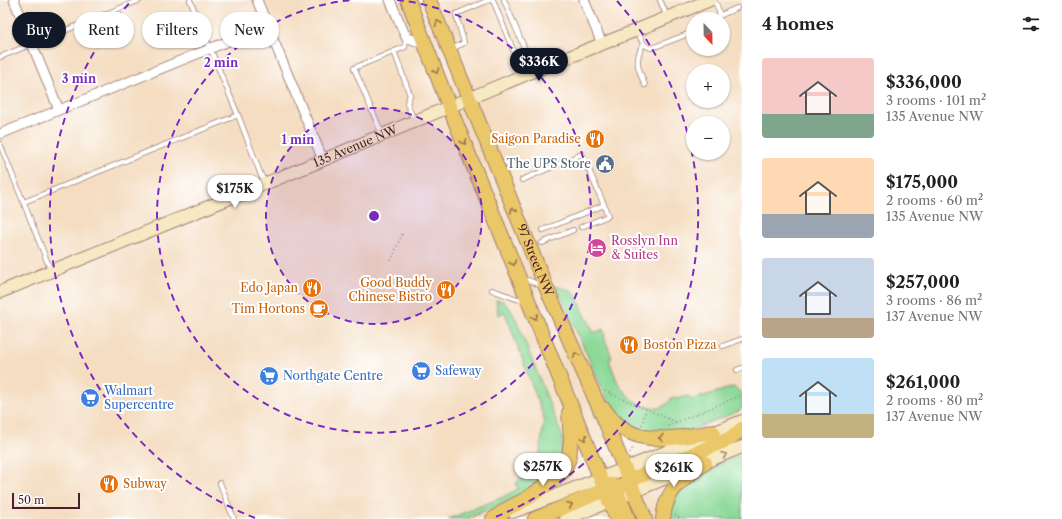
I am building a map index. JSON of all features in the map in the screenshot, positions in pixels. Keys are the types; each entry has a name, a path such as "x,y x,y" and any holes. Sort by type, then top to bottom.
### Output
{"main road":[{"name":"97 Street NW","path":"408,0 449,106 569,402 610,491 617,519"},
{"name":"97 Street NW","path":"428,0 546,287 596,390 606,423 645,519"},
{"path":"596,390 608,414 624,429 632,434 669,439 713,432"},
{"path":"494,519 509,508 528,498 564,470 569,458 571,439 569,402"},
{"path":"535,519 610,491 629,480 729,439 742,429"},
{"path":"668,516 664,508 667,498 672,490 683,479 705,463"},
{"path":"610,491 628,519"}],"street":[{"path":"14,0 19,12"},
{"path":"257,0 262,12"},
{"path":"390,0 406,38 426,44"},
{"path":"584,0 602,44"},
{"name":"135 Avenue NW","path":"0,292 324,160 468,98 710,0"},
{"path":"34,48 58,110"},
{"path":"0,134 210,48"},
{"path":"278,48 324,160"},
{"path":"566,519 610,491 713,432 742,421"},
{"path":"629,480 705,463 742,447"},
{"path":"494,519 610,491"}],"lane":[{"path":"66,30 140,0"},
{"path":"190,0 195,12"},
{"path":"448,50 464,43 456,14 488,0"},
{"path":"493,0 529,73"},
{"path":"504,0 529,73"},
{"path":"660,0 667,18"},
{"path":"714,0 719,12"},
{"path":"729,12 737,8"},
{"path":"637,30 643,44 646,47 652,48 686,35"},
{"path":"382,135 354,68 405,47 406,38"},
{"path":"643,44 639,51 637,68 645,85"},
{"path":"0,58 23,48"},
{"path":"210,48 238,115 264,184"},
{"path":"394,51 410,95 407,103 414,121"},
{"path":"24,202 238,115"},
{"path":"0,144 51,271"},
{"path":"522,180 582,154 608,216 581,227"},
{"path":"544,230 604,205"},
{"path":"542,243 573,230"},
{"path":"520,281 528,280 546,287"},
{"path":"492,290 517,299 528,301"},
{"path":"723,346 742,339"},
{"path":"737,370 742,368"},
{"path":"220,483 234,519"}],"path":[{"path":"391,261 403,232"},
{"path":"596,390 676,422"},
{"path":"663,428 742,395"},
{"path":"640,430 646,409"},
{"path":"629,455 634,445"},
{"path":"529,454 556,467"},
{"path":"668,516 680,519"}],"green space":[{"path":"556,286 574,292 594,333 603,329 604,337 612,358 609,360 617,381 624,391 638,403 643,406 658,408 667,404 672,397 677,399 689,396 691,400 734,387 742,394 742,409 691,430 658,435 631,425 616,413 608,401"},
{"path":"496,300 504,301 515,317 562,435 563,447 561,458 547,476 523,494 465,519 448,519 503,497 518,489 516,483 530,470 540,453 544,418 505,312 498,315"},
{"path":"742,454 742,519 666,519 675,494 704,471"}],"place":[{"name":"Saigon Paradise","path":"595,139"},
{"name":"The UPS Store","path":"605,164"},
{"name":"Rosslyn Inn & Suites","path":"597,248"},
{"name":"Edo Japan","path":"312,288"},
{"name":"Good Buddy Chinese Bistro","path":"446,290"},
{"name":"Tim Hortons","path":"319,309"},
{"name":"Boston Pizza","path":"629,345"},
{"name":"Safeway","path":"421,371"},
{"name":"Northgate Centre","path":"269,376"},
{"name":"Walmart Supercentre","path":"90,398"},
{"name":"Subway","path":"109,484"}]}
